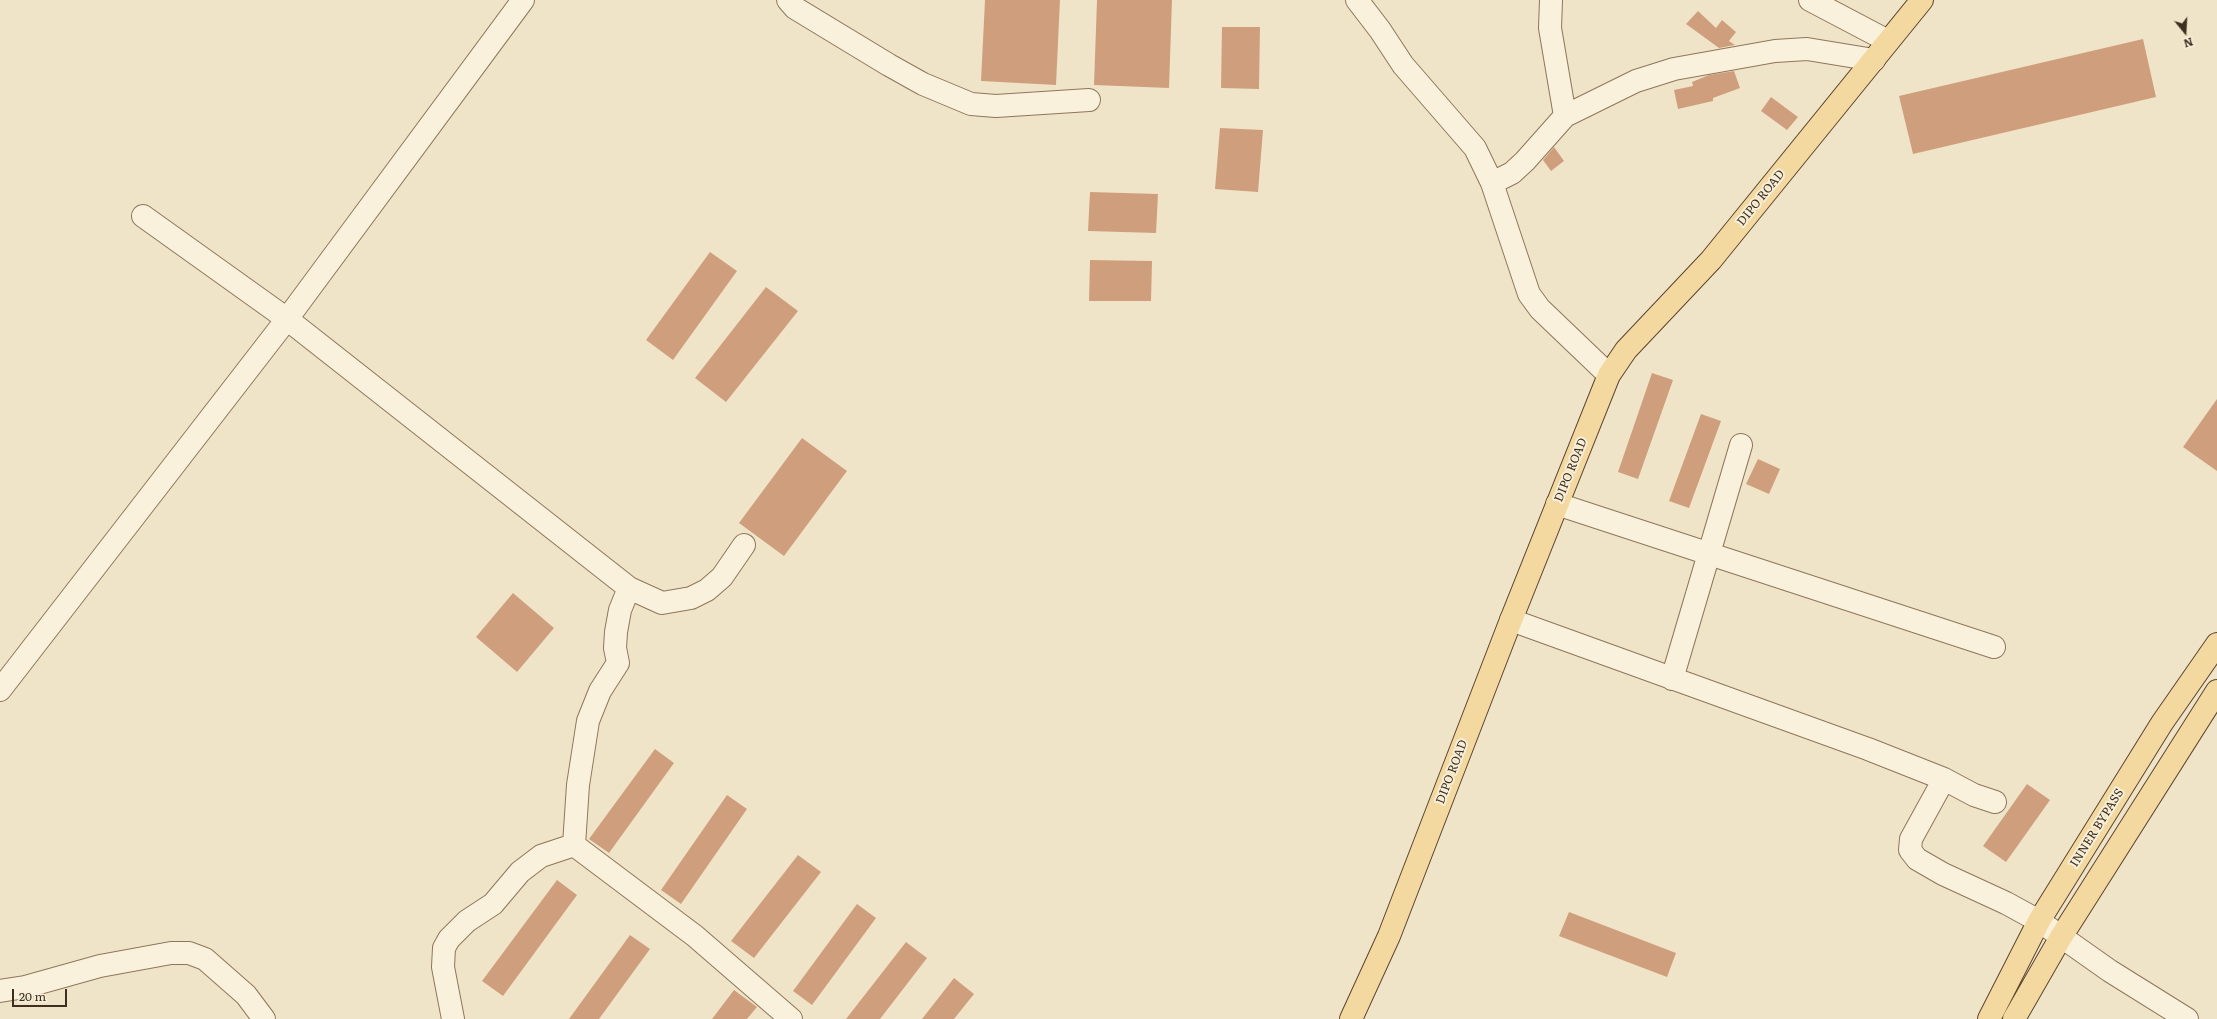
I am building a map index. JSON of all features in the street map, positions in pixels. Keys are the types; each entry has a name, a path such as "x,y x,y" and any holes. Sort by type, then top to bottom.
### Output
{"main road":[{"name":"DIPO ROAD","path":"1351,1019 1389,936 1511,620 1609,375 1626,350 1711,260 1922,0"},
{"name":"INNER BYPASS","path":"1989,1019 2039,921 2162,722 2217,644"},
{"path":"2014,1019 2061,937 2217,691"}],"street":[{"path":"0,690 287,319 523,0"},
{"path":"788,0 795,8 889,65 923,84 971,104 996,106 1089,100"},
{"path":"1357,0 1380,30 1403,65 1475,148 1492,183 1529,294 1540,309 1609,375"},
{"path":"1551,0 1550,28 1565,116"},
{"path":"1810,0 1888,42"},
{"path":"1492,183 1512,173 1525,161 1565,116 1636,81 1674,69 1775,51 1807,50 1874,60"},
{"path":"143,216 287,319 629,588 662,603 691,598 707,590 722,576 744,545"},
{"path":"1672,679 1741,445"},
{"path":"1557,504 1994,647"},
{"path":"574,845 578,785 588,721 600,691 618,663 615,648 616,632 620,610 629,588"},
{"path":"1511,620 1944,779 1974,795 1995,802"},
{"path":"1944,779 1911,840 1910,850 1917,859 1943,874 2006,903 2039,921 2187,1019"},
{"path":"574,845 695,936 785,1017"},
{"path":"453,1019 443,967 444,948 449,939 466,921 493,904 520,872 536,860 556,850 574,845"},
{"path":"0,991 25,987 100,966 171,953 189,953 205,959 246,995 264,1019"}],"building":[{"path":"985,0 1060,0 1056,85 981,81"},
{"path":"1097,0 1172,0 1169,88 1094,85"},
{"path":"1698,11 1716,28 1722,20 1736,32 1729,41 1735,45 1719,48 1686,24"},
{"path":"1222,27 1260,27 1259,89 1221,88"},
{"path":"2143,39 2156,97 1913,154 1899,96"},
{"path":"1734,71 1740,88 1713,98 1713,101 1678,109 1674,90 1693,86 1692,82 1709,75"},
{"path":"1771,97 1798,117 1787,130 1761,111"},
{"path":"1220,128 1263,130 1258,192 1215,189"},
{"path":"1554,147 1564,161 1551,171 1543,160"},
{"path":"1090,192 1158,194 1156,233 1088,231"},
{"path":"710,252 737,271 673,360 646,340"},
{"path":"1090,260 1152,261 1151,301 1089,301"},
{"path":"766,287 798,311 726,402 695,378"},
{"path":"1652,373 1673,380 1638,479 1618,472"},
{"path":"2217,399 2217,471 2183,447"},
{"path":"1701,414 1721,421 1689,508 1669,501"},
{"path":"802,438 847,471 784,556 739,523"},
{"path":"1758,459 1780,469 1769,494 1746,484"},
{"path":"513,593 554,628 517,672 476,637"},
{"path":"655,749 674,763 609,853 589,839"},
{"path":"2027,784 2050,800 2006,862 1983,846"},
{"path":"727,795 747,809 681,904 661,890"},
{"path":"798,855 821,872 754,958 731,941"},
{"path":"557,880 577,895 503,996 482,981"},
{"path":"857,904 876,918 812,1005 793,991"},
{"path":"1569,912 1676,953 1667,977 1559,936"},
{"path":"630,935 650,949 599,1019 569,1019"},
{"path":"906,942 927,958 880,1019 846,1019"},
{"path":"954,978 974,994 954,1019 922,1019"},
{"path":"734,990 757,1007 747,1019 712,1019"}]}
